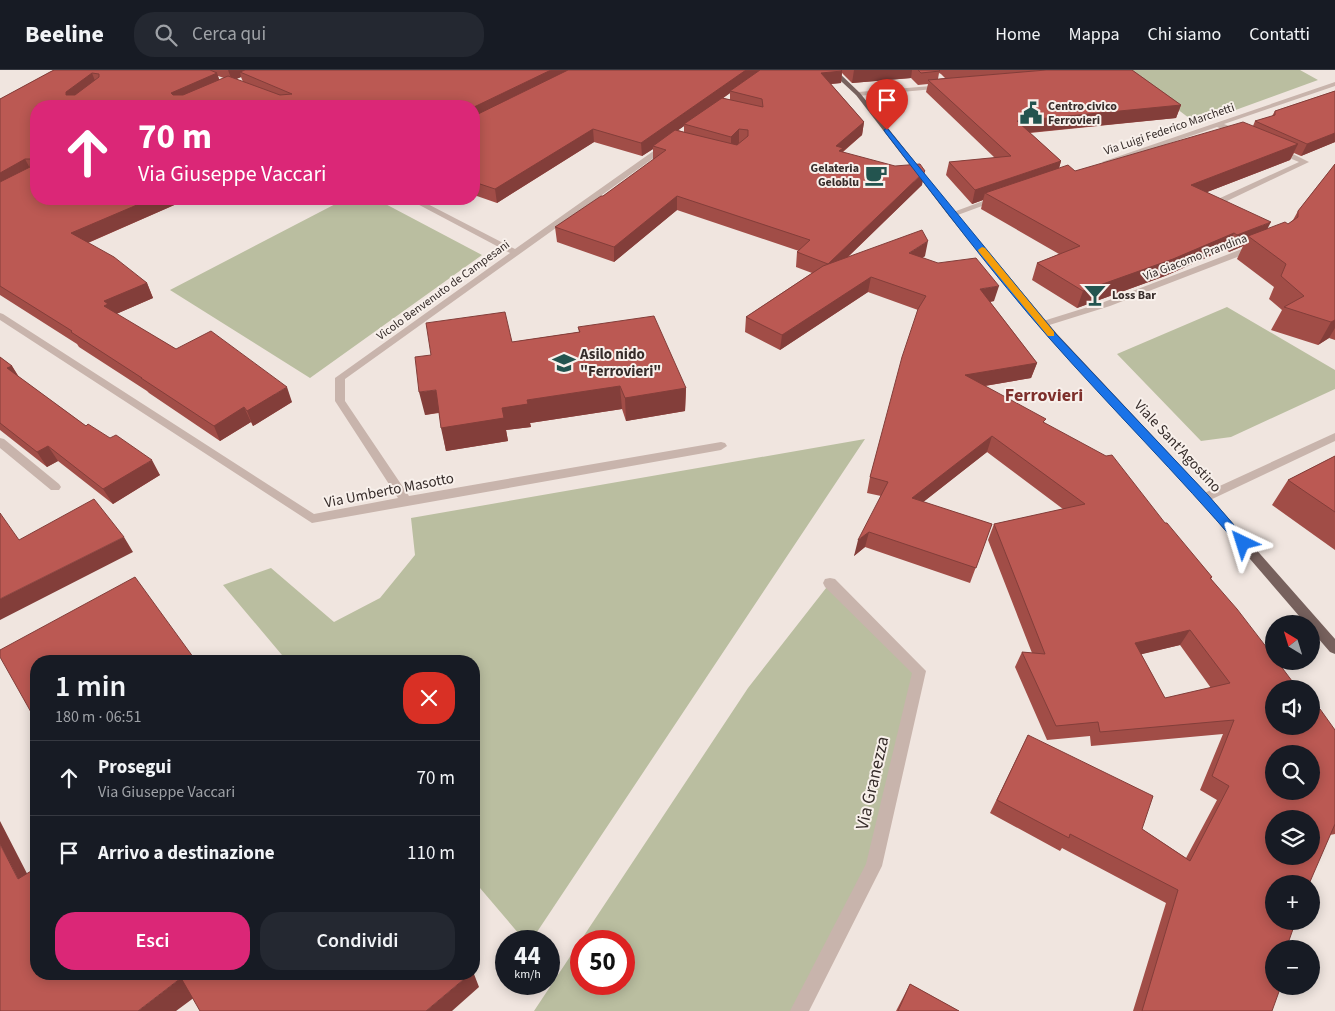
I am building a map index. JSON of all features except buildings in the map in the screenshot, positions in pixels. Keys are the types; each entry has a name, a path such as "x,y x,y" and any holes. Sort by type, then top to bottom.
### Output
{"main road":[{"name":"Viale Sant'Agostino","path":"832,70 858,94 952,214 1053,336 1204,498 1335,648"}],"street":[{"path":"858,94 947,87 942,81"},
{"name":"Via Luigi Federico Marchetti","path":"1099,165 1335,84"},
{"path":"1219,125 1245,136"},
{"name":"Vicolo Benvenuto de Campesani","path":"406,501 340,401 340,378 676,139"},
{"name":"Via Giacomo Prandina","path":"1244,214 1221,201 1305,162 1270,147"},
{"path":"952,214 1008,196"},
{"path":"424,205 516,253"},
{"name":"Via Giacomo Prandina","path":"1044,324 1108,304 1264,243"},
{"name":"Via Umberto Masotto","path":"0,316 312,520 406,501 721,446"},
{"path":"1204,498 1335,437"},
{"path":"0,442 55,486"},
{"name":"Via Granezza","path":"799,1011 874,866 919,671 830,583"}],"green space":[{"path":"1099,70 1300,70 1318,80 1197,124 1132,75"},
{"path":"333,205 387,205 482,255 310,378 170,290"},
{"path":"1227,307 1335,370 1335,389 1231,437 1201,441 1117,354"},
{"path":"865,439 538,930 516,930 480,888 480,655 282,655 223,585 271,568 334,622 380,598 415,555 411,518"},
{"path":"830,583 919,671 874,866 799,1011 534,1011 545,995 560,995 560,972 570,957 570,995 635,995 635,930 588,930 748,688"}],"slow traffic":[{"path":"982,250 1051,334"}],"place":[{"name":"Centro civico Ferrovieri","path":"1031,113"},
{"name":"Gelateria Geloblu","path":"876,175"},
{"name":"Loss Bar","path":"1095,295"},
{"name":"Asilo nido \"Ferrovieri\"","path":"564,363"}],"district":[{"name":"Ferrovieri","path":"1044,395"}],"route":[{"path":"887,130 952,214 1053,336 1204,498 1243,543"}]}
